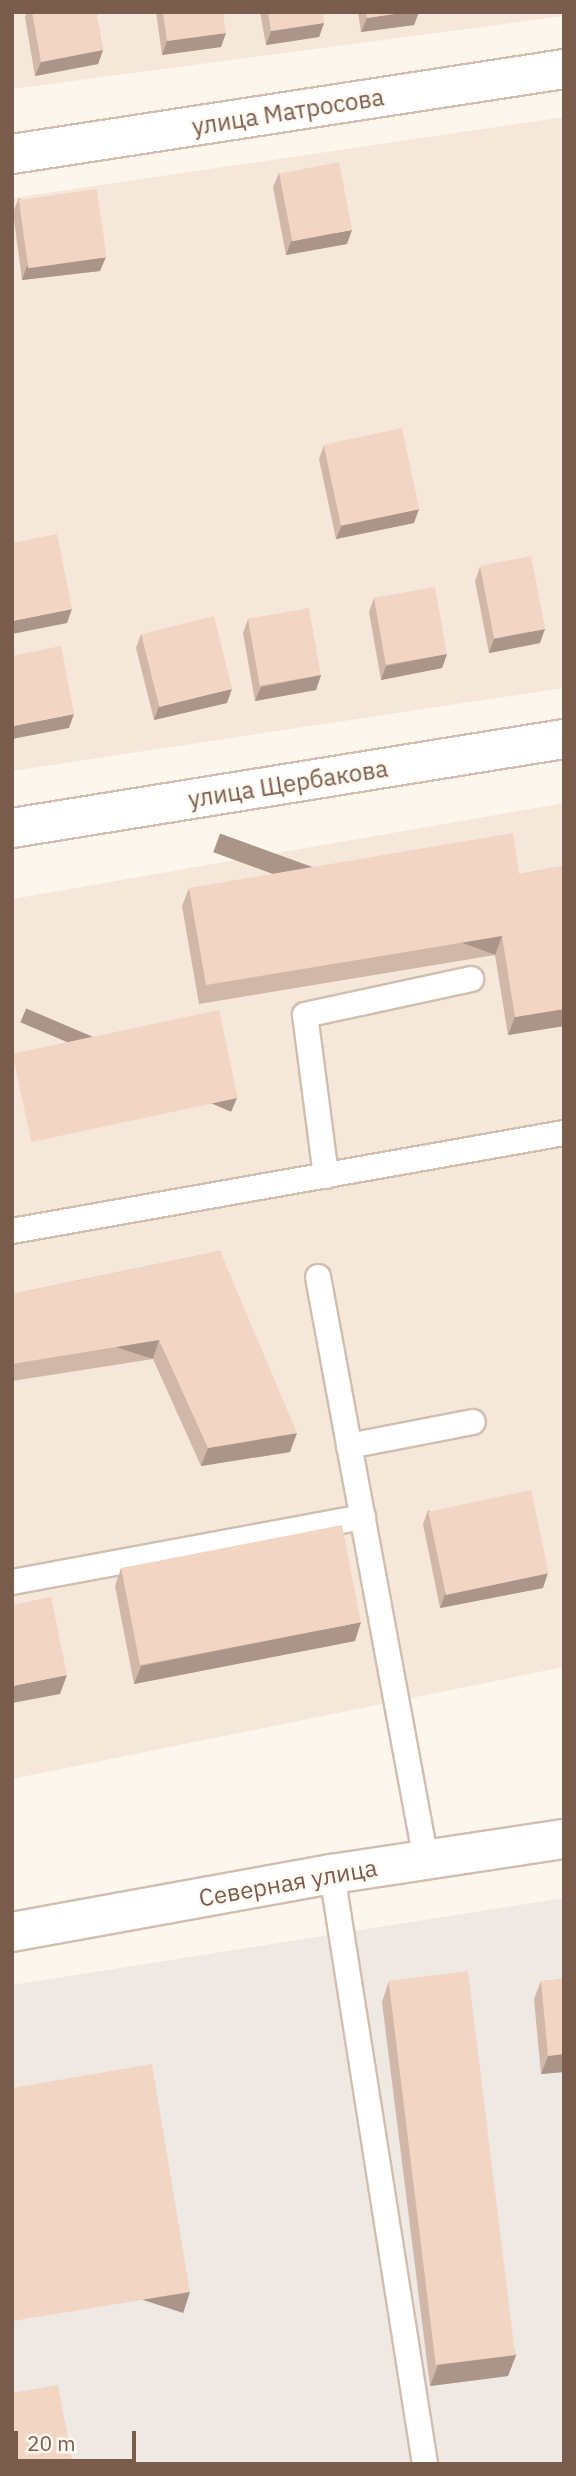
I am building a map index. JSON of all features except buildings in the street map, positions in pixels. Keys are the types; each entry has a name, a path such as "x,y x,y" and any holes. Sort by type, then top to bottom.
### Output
{"street":[{"name":"улица Матросова","path":"12,155 564,69"},
{"name":"улица Щербакова","path":"12,828 564,739"},
{"name":"Северная улица","path":"12,1932 332,1874 564,1839"}],"lane":[{"path":"326,1175 305,1015 471,979"},
{"path":"12,1230 564,1133"},
{"path":"318,1276 426,1860"},
{"path":"349,1446 474,1422"},
{"path":"12,1582 363,1517"},
{"path":"332,1874 425,2464"}],"shaded area":[{"path":"12,12 564,12 564,16 12,89"},
{"path":"564,117 564,688 12,771 12,198"},
{"path":"564,803 564,1667 12,1779 12,899"},
{"path":"564,1898 564,2464 12,2464 12,1985"}]}
